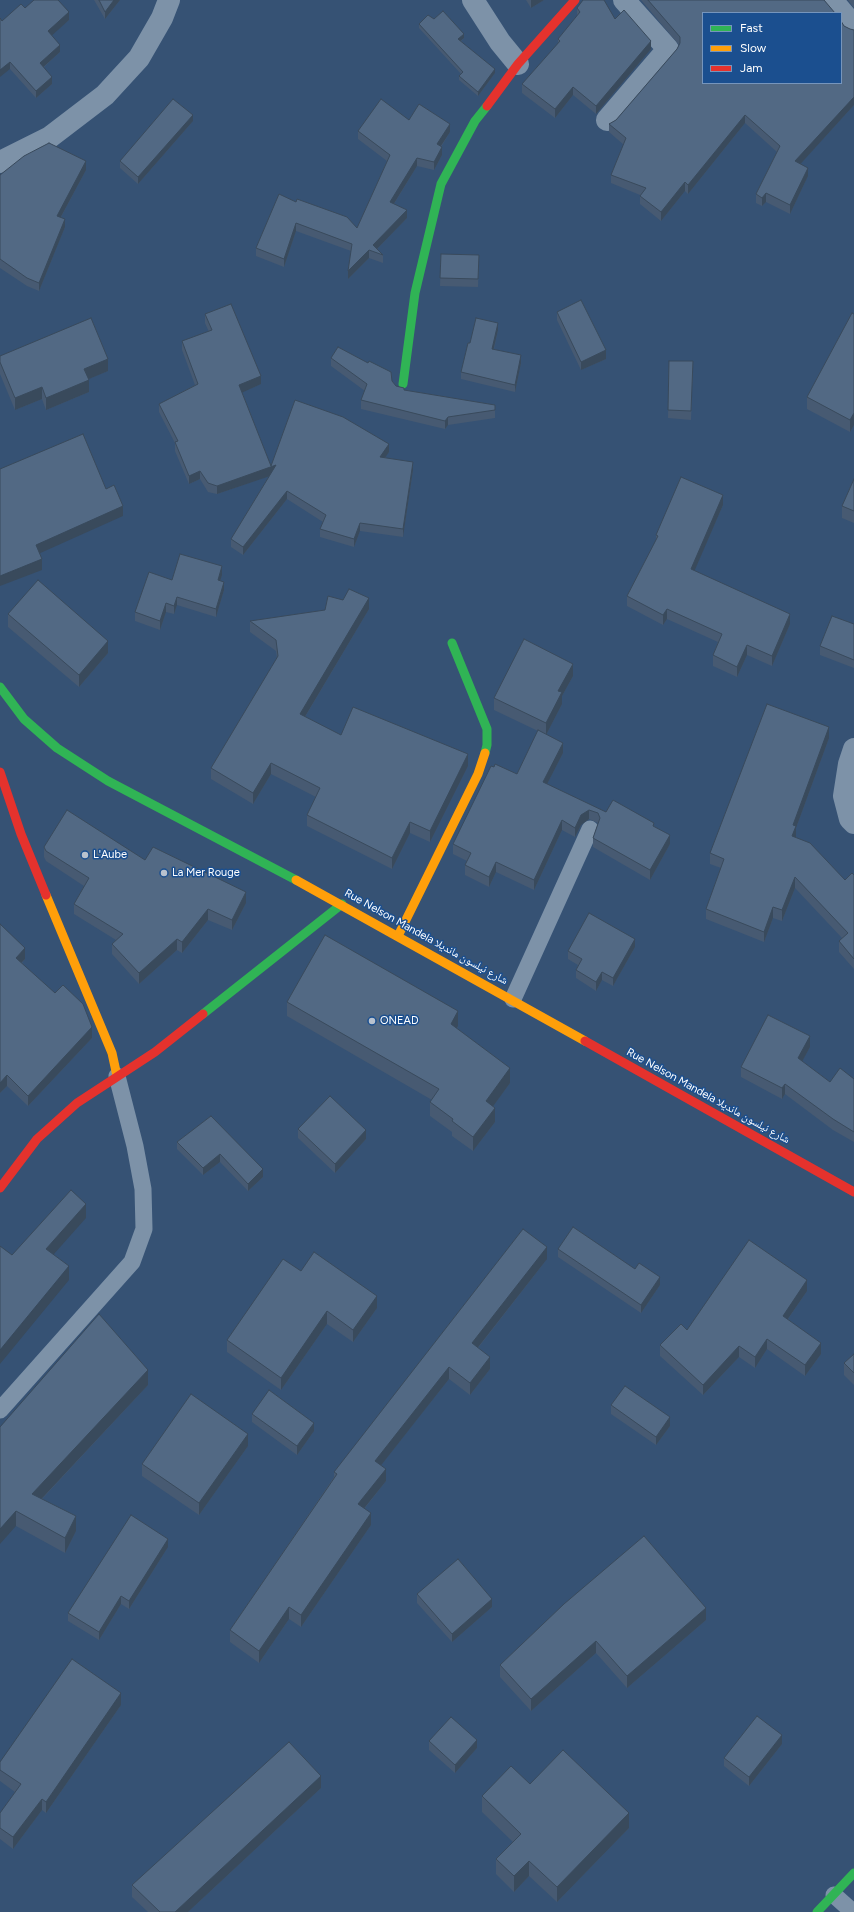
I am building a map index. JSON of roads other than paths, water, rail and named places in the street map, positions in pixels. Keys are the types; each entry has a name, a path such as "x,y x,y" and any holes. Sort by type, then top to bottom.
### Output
{"main road":[{"path":"403,384 415,293 441,184 475,121 518,64 575,0"},
{"path":"398,936 478,774 487,745 487,729 452,643"},
{"name":"Rue Nelson Mandela شارع نيلسون مانديلا","path":"0,687 24,719 57,748 108,781 342,904 854,1192"},
{"path":"0,772 22,834 112,1053 118,1076"},
{"path":"0,1188 37,1139 77,1103 155,1052 342,904"},
{"path":"818,1912 854,1873"}],"street":[{"path":"0,162 50,137 105,95 139,58 162,18 169,0"},
{"path":"472,0 500,42 518,64"},
{"path":"607,120 668,49 624,0"},
{"path":"832,0 854,26"},
{"path":"854,749 849,764 844,796 850,819 854,823"}],"lane":[{"path":"513,999 590,829"},
{"path":"0,1410 132,1262 144,1229 143,1189 135,1146 118,1076"},
{"path":"834,1894 853,1912"}],"place":[{"name":"L'Aube","path":"85,855"},
{"name":"La Mer Rouge","path":"164,873"},
{"name":"ONEAD","path":"372,1021"}]}
